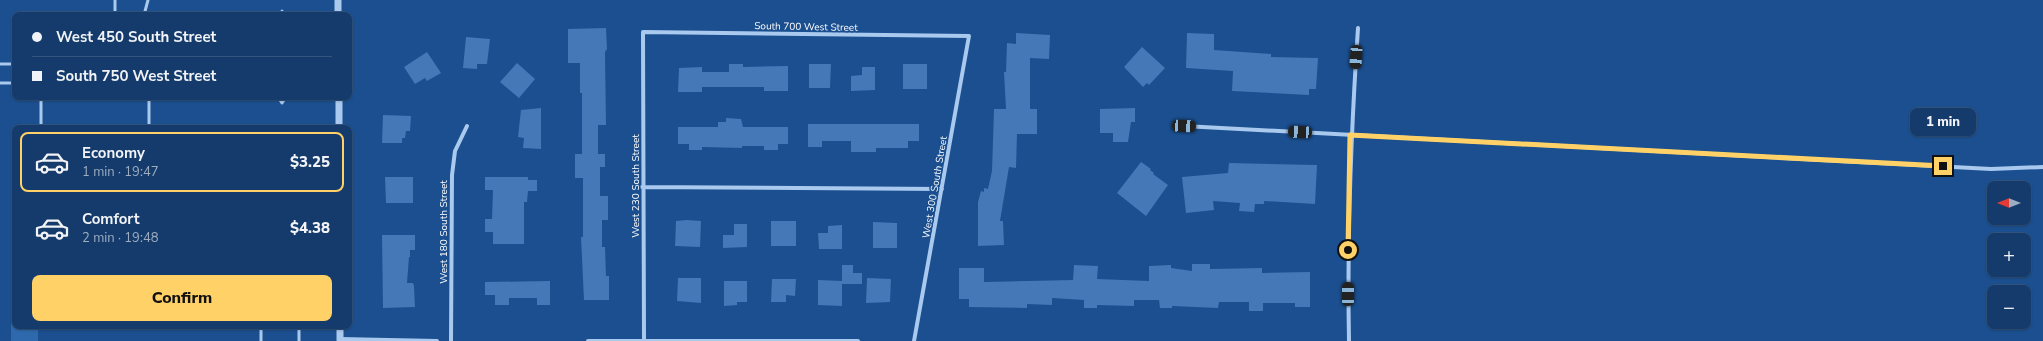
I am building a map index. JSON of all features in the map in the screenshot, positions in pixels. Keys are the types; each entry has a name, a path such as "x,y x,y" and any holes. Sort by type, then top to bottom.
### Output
{"street":[{"path":"338,0 338,12"},
{"path":"1349,341 1348,235 1350,135 1358,28"},
{"name":"South 700 West Street","path":"643,32 970,36"},
{"name":"West 230 South Street","path":"643,32 642,187 644,340"},
{"name":"West 300 South Street","path":"914,341 970,36"},
{"path":"339,100 339,125"},
{"name":"West 180 South Street","path":"451,341 452,175 455,151 467,126"},
{"path":"1184,126 1991,169 2043,167"},
{"path":"642,187 942,189"},
{"path":"340,329 340,340 437,341"},
{"path":"588,341 858,341"}],"lane":[{"path":"115,0 115,12"},
{"path":"145,12 148,0"},
{"path":"0,64 12,64"},
{"path":"0,83 12,83"},
{"path":"41,100 41,125"},
{"path":"149,100 149,125"},
{"path":"261,329 261,341"},
{"path":"299,329 299,341"}],"shaded area":[{"path":"12,249 12,329 38,329 38,341 11,341"}],"building":[{"path":"606,28 606,125 598,125 598,154 605,154 605,167 600,167 600,196 608,196 608,220 602,220 602,247 605,247 606,276 609,276 609,300 584,300 581,237 583,237 583,178 575,178 575,154 582,154 582,93 580,93 580,63 568,63 568,29"},
{"path":"1016,33 1050,35 1049,59 1030,58 1030,109 1037,109 1037,134 1017,134 1016,168 1009,167 1000,221 1003,221 1004,245 978,246 978,202 981,191 984,192 984,188 988,189 992,171 994,109 1006,109 1004,72 1006,72 1007,43 1016,44"},
{"path":"1187,33 1214,34 1214,50 1271,54 1271,57 1318,58 1316,89 1309,89 1309,95 1232,91 1233,71 1186,68"},
{"path":"466,37 490,39 487,64 477,64 477,69 463,68"},
{"path":"1142,47 1165,68 1149,85 1147,83 1143,87 1124,67"},
{"path":"427,52 441,73 427,81 425,78 415,84 404,67"},
{"path":"517,63 535,79 519,98 500,82"},
{"path":"729,64 743,64 743,67 788,66 788,91 764,91 764,87 702,87 702,92 678,92 679,68 702,67 702,72 729,72"},
{"path":"809,64 831,64 830,88 809,88"},
{"path":"903,64 927,64 927,89 903,89"},
{"path":"862,67 875,67 875,90 851,91 851,76 862,75"},
{"path":"541,108 541,149 523,148 524,138 518,137 521,110"},
{"path":"1135,108 1135,122 1131,122 1128,142 1113,142 1113,133 1100,133 1100,109"},
{"path":"383,115 411,116 410,131 406,131 405,138 402,138 402,143 382,143"},
{"path":"726,118 741,119 743,127 788,127 788,144 778,144 778,150 764,150 764,146 742,146 742,148 702,147 702,150 689,150 689,144 678,144 678,127 718,127 718,122 726,122"},
{"path":"808,124 919,124 919,141 908,141 908,148 876,148 876,152 851,152 851,141 822,141 822,147 808,147"},
{"path":"1141,162 1151,169 1150,170 1154,173 1153,174 1168,185 1146,216 1117,193"},
{"path":"1229,163 1317,165 1315,204 1264,201 1264,204 1255,204 1254,212 1239,211 1240,203 1213,201 1214,210 1186,213 1182,177 1228,173"},
{"path":"385,177 413,177 413,203 386,203"},
{"path":"485,177 528,177 528,180 537,180 537,191 528,191 527,202 524,202 524,244 493,244 493,232 485,232 485,219 492,219 493,190 485,190"},
{"path":"676,221 701,221 700,247 675,246"},
{"path":"771,221 796,221 796,246 771,246"},
{"path":"873,222 897,223 897,248 873,248"},
{"path":"734,224 747,224 747,247 723,248 723,235 734,235"},
{"path":"842,225 842,249 819,249 818,233 828,233 828,226"},
{"path":"382,235 415,235 415,250 410,250 407,283 413,283 414,286 415,307 383,308"},
{"path":"1192,264 1210,264 1210,269 1262,268 1262,273 1310,272 1310,307 1295,307 1295,303 1263,303 1263,311 1249,311 1249,302 1219,302 1218,308 1172,306 1172,308 1160,308 1159,300 1134,300 1134,306 1097,305 1097,308 1084,308 1084,300 1052,298 1052,305 1027,304 1027,308 969,307 969,299 959,299 959,268 984,268 984,282 1073,280 1074,265 1098,266 1097,279 1149,281 1149,266 1171,265 1171,268 1192,271"},
{"path":"842,265 853,265 853,273 862,273 862,284 842,284 842,306 818,305 818,280 842,281"},
{"path":"678,278 701,278 701,303 677,301"},
{"path":"867,278 891,279 890,302 866,303"},
{"path":"772,279 796,279 795,296 786,295 786,302 771,302"},
{"path":"550,281 550,305 537,305 537,298 509,298 509,305 495,305 495,295 485,295 485,282"},
{"path":"724,281 747,281 747,302 737,302 737,305 724,306"}],"route":[{"path":"1348,250 1350,135 1943,166"}]}
